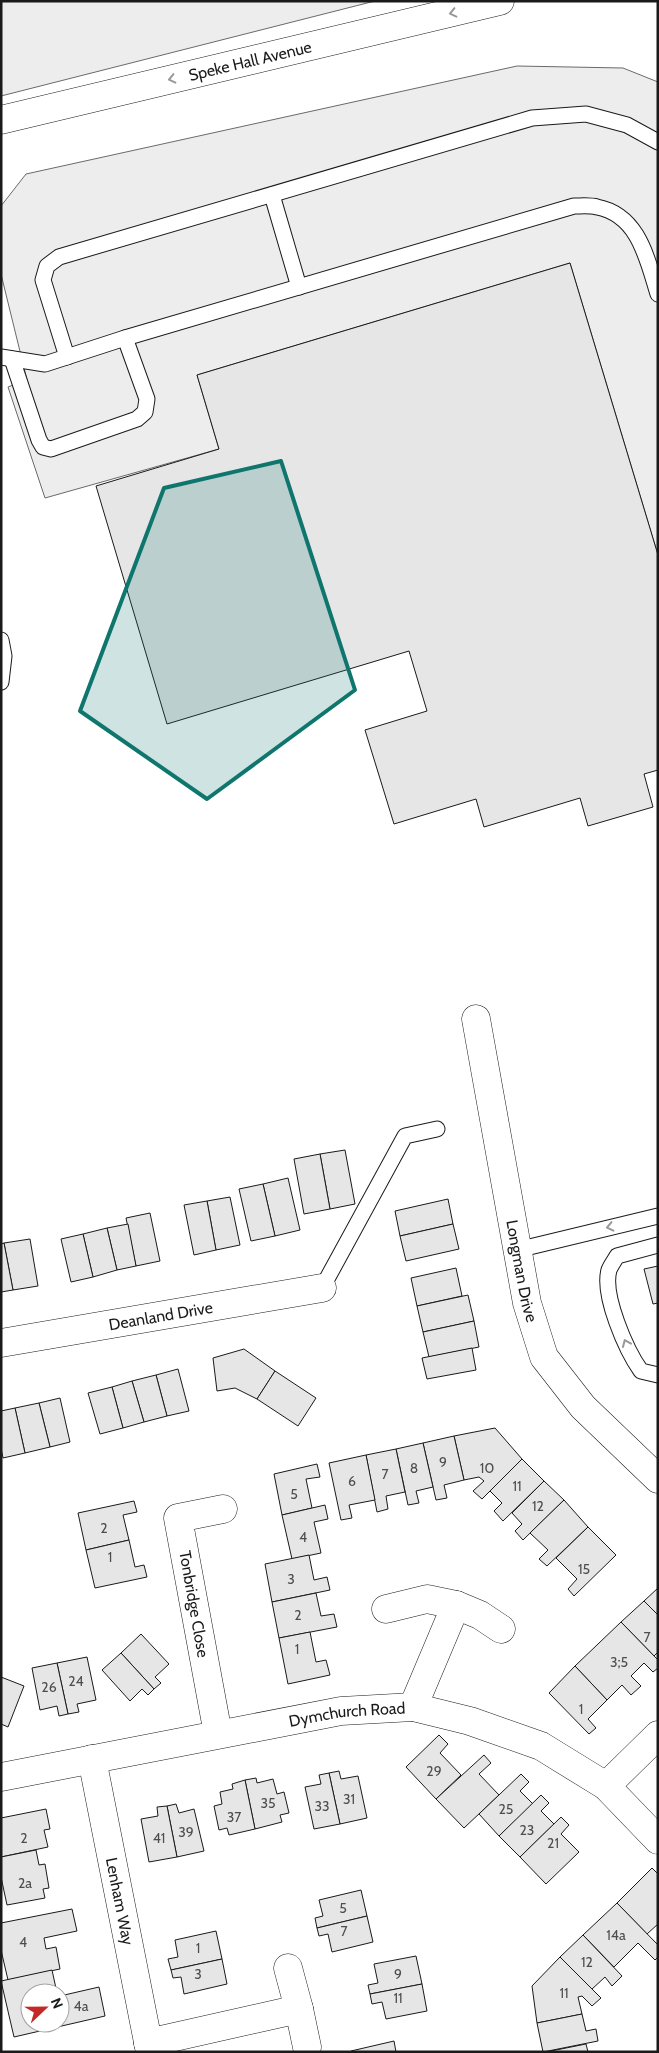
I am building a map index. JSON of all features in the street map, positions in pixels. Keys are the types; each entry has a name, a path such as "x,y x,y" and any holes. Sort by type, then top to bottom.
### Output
{"street":[{"name":"Speke Hall Avenue","path":"1,120 500,1"},
{"name":"Longman Drive","path":"476,1019 527,1304 544,1356 583,1407 657,1476"},
{"name":"Deanland Drive","path":"1,1343 322,1288"},
{"name":"Tonbridge Close","path":"218,1734 178,1518 223,1509"},
{"path":"386,1609 427,1599 456,1605 480,1614 502,1629"},
{"path":"413,1707 456,1605"},
{"name":"Dymchurch Road","path":"1,1777 341,1711 413,1707 470,1721 541,1746 606,1786 658,1840"},
{"path":"606,1786 658,1735"},
{"name":"Lenham Way","path":"92,1760 149,2047 299,2009"},
{"path":"288,1968 307,2047"}],"lane":[{"path":"68,357 43,280 47,266 59,256 532,118 586,114 628,125 658,142"},
{"path":"272,195 300,288"},
{"path":"125,338 147,398 145,412 136,420 51,450 43,447 38,440 7,358 45,364 125,338 574,206 597,206 612,212 633,227 646,253 658,294"},
{"path":"1,640 4,656 1,682"},
{"path":"322,1288 405,1136 437,1130"},
{"path":"517,1250 658,1216"},
{"path":"658,1245 617,1256 609,1270 610,1297 617,1322 632,1358 641,1371 658,1375"}],"highlighted area":[{"path":"281,461 355,690 207,799 80,711 164,488"}],"shaded area":[{"path":"1,1 375,1 1,96"},
{"path":"517,66 623,68 658,82 658,555 570,263 197,375 219,449 45,498 8,387 27,380 1,274 1,206 26,174"}],"building":[{"path":"570,263 658,555 658,770 644,774 653,807 588,826 580,798 484,827 476,799 394,824 365,730 427,711 409,651 167,724 96,486 219,449 197,375"},
{"path":"345,1150 355,1204 330,1209 320,1154"},
{"path":"320,1154 330,1209 304,1214 294,1159"},
{"path":"288,1178 300,1230 275,1236 263,1184"},
{"path":"263,1184 275,1236 251,1241 239,1189"},
{"path":"230,1197 240,1245 216,1250 207,1201"},
{"path":"448,1199 453,1224 400,1236 395,1211"},
{"path":"207,1201 216,1250 194,1255 184,1205"},
{"path":"150,1213 160,1261 136,1266 126,1218"},
{"path":"128,1224 136,1266 117,1270 107,1228"},
{"path":"453,1224 459,1249 406,1261 400,1236"},
{"path":"107,1228 117,1270 93,1277 83,1234"},
{"path":"83,1234 93,1277 71,1282 61,1239"},
{"path":"30,1239 38,1286 13,1290 4,1243"},
{"path":"4,1243 13,1290 1,1292 1,1244"},
{"path":"658,1266 658,1303 653,1304 644,1269"},
{"path":"456,1268 462,1296 417,1306 411,1278"},
{"path":"468,1295 474,1321 423,1332 417,1306"},
{"path":"474,1321 479,1347 429,1357 423,1332"},
{"path":"472,1348 476,1370 427,1379 422,1358"},
{"path":"244,1349 275,1371 257,1399 235,1388 217,1391 213,1358"},
{"path":"178,1369 189,1411 167,1416 156,1375"},
{"path":"275,1371 316,1398 298,1426 257,1399"},
{"path":"156,1375 167,1416 144,1422 132,1381"},
{"path":"132,1381 144,1422 123,1428 112,1387"},
{"path":"112,1387 123,1428 100,1434 88,1393"},
{"path":"60,1398 70,1442 50,1447 39,1403"},
{"path":"39,1403 50,1447 25,1453 15,1408"},
{"path":"15,1408 25,1453 3,1458 1,1448 1,1411"},
{"path":"495,1428 522,1459 482,1499 473,1491 484,1481 479,1477 464,1480 454,1436"},
{"path":"454,1436 464,1480 444,1485 447,1498 436,1500 423,1443"},
{"path":"423,1443 433,1487 416,1491 419,1503 408,1505 396,1449"},
{"path":"396,1449 405,1492 386,1496 388,1509 377,1512 366,1455"},
{"path":"366,1455 375,1500 349,1505 352,1518 341,1520 329,1463"},
{"path":"522,1459 544,1481 503,1521 494,1511 502,1503 490,1491"},
{"path":"317,1464 320,1477 306,1479 312,1508 282,1515 274,1474"},
{"path":"544,1481 564,1500 523,1540 515,1531 522,1524 512,1513"},
{"path":"564,1500 588,1527 547,1566 539,1559 548,1550 530,1533"},
{"path":"134,1501 137,1512 123,1515 129,1540 86,1550 78,1513"},
{"path":"325,1505 328,1519 314,1522 321,1553 292,1559 282,1515"},
{"path":"588,1527 616,1555 574,1596 568,1589 577,1579 556,1558"},
{"path":"129,1540 135,1567 144,1565 147,1577 95,1588 86,1550"},
{"path":"309,1555 314,1580 327,1577 330,1590 272,1602 265,1564"},
{"path":"658,1588 658,1615 644,1601"},
{"path":"316,1593 321,1616 334,1614 337,1627 279,1638 272,1602"},
{"path":"644,1601 658,1615 658,1652 654,1656 621,1622"},
{"path":"621,1622 658,1660 658,1668 653,1672 644,1663 631,1676 641,1686 631,1695 622,1685 607,1700 575,1666"},
{"path":"310,1632 316,1662 326,1660 330,1675 288,1684 279,1638"},
{"path":"141,1634 169,1664 155,1677 161,1683 154,1689 121,1653"},
{"path":"121,1653 154,1689 148,1695 142,1689 130,1701 102,1670"},
{"path":"87,1657 96,1700 77,1704 79,1712 68,1714 57,1663"},
{"path":"57,1663 68,1714 59,1716 57,1706 40,1710 32,1668"},
{"path":"575,1666 607,1700 588,1719 596,1728 589,1734 549,1693"},
{"path":"1,1677 24,1686 8,1727 1,1724"},
{"path":"439,1735 448,1744 440,1753 461,1775 436,1799 406,1767"},
{"path":"484,1755 491,1763 479,1774 499,1795 464,1828 436,1799"},
{"path":"339,1771 341,1779 358,1776 367,1818 340,1824 329,1773"},
{"path":"329,1773 340,1824 314,1829 305,1787 321,1784 319,1775"},
{"path":"521,1774 529,1782 520,1791 533,1804 499,1836 479,1814"},
{"path":"256,1778 257,1783 273,1779 277,1794 284,1792 289,1813 280,1815 282,1822 255,1829 245,1780"},
{"path":"245,1780 255,1829 229,1835 227,1828 219,1830 214,1806 222,1804 220,1792 233,1789 232,1784"},
{"path":"541,1795 549,1803 541,1811 554,1824 520,1857 499,1836"},
{"path":"176,1804 179,1813 194,1809 204,1851 177,1857 167,1806"},
{"path":"167,1806 177,1857 149,1862 141,1819 158,1816 157,1807"},
{"path":"46,1809 50,1829 44,1830 48,1847 1,1857 1,1818"},
{"path":"561,1817 569,1825 561,1834 579,1852 546,1884 520,1857"},
{"path":"36,1850 39,1865 45,1864 49,1888 43,1889 45,1898 7,1905 1,1877 1,1857"},
{"path":"652,1868 658,1874 658,1924 647,1934 617,1903"},
{"path":"361,1890 367,1916 317,1928 315,1918 323,1916 319,1900"},
{"path":"617,1903 658,1945 658,1957 655,1960 638,1943 614,1967 583,1935"},
{"path":"72,1909 77,1931 44,1938 46,1949 56,1947 60,1969 8,1980 1,1950 1,1923"},
{"path":"367,1916 373,1942 332,1952 328,1934 319,1936 317,1928"},
{"path":"216,1931 222,1959 171,1970 168,1959 178,1957 175,1940"},
{"path":"583,1935 622,1976 612,1986 605,1977 591,1990 560,1957"},
{"path":"416,1956 422,1984 370,1994 368,1985 378,1983 374,1964"},
{"path":"560,1957 601,1998 592,2006 582,1996 578,1997 582,2014 537,2023 532,1986"},
{"path":"222,1959 227,1984 184,1994 181,1977 173,1978 171,1970"},
{"path":"52,1970 55,1983 20,1983 20,2033 31,2033 14,2037 1,1981"},
{"path":"422,1984 427,2011 386,2019 382,2002 372,2004 370,1994"},
{"path":"99,1987 105,2016 70,2024 70,1994"},
{"path":"582,2014 586,2031 596,2029 598,2041 543,2052 537,2023"},
{"path":"394,2041 396,2052 351,2052 351,2051"},
{"path":"586,2044 588,2052 546,2052"}]}
